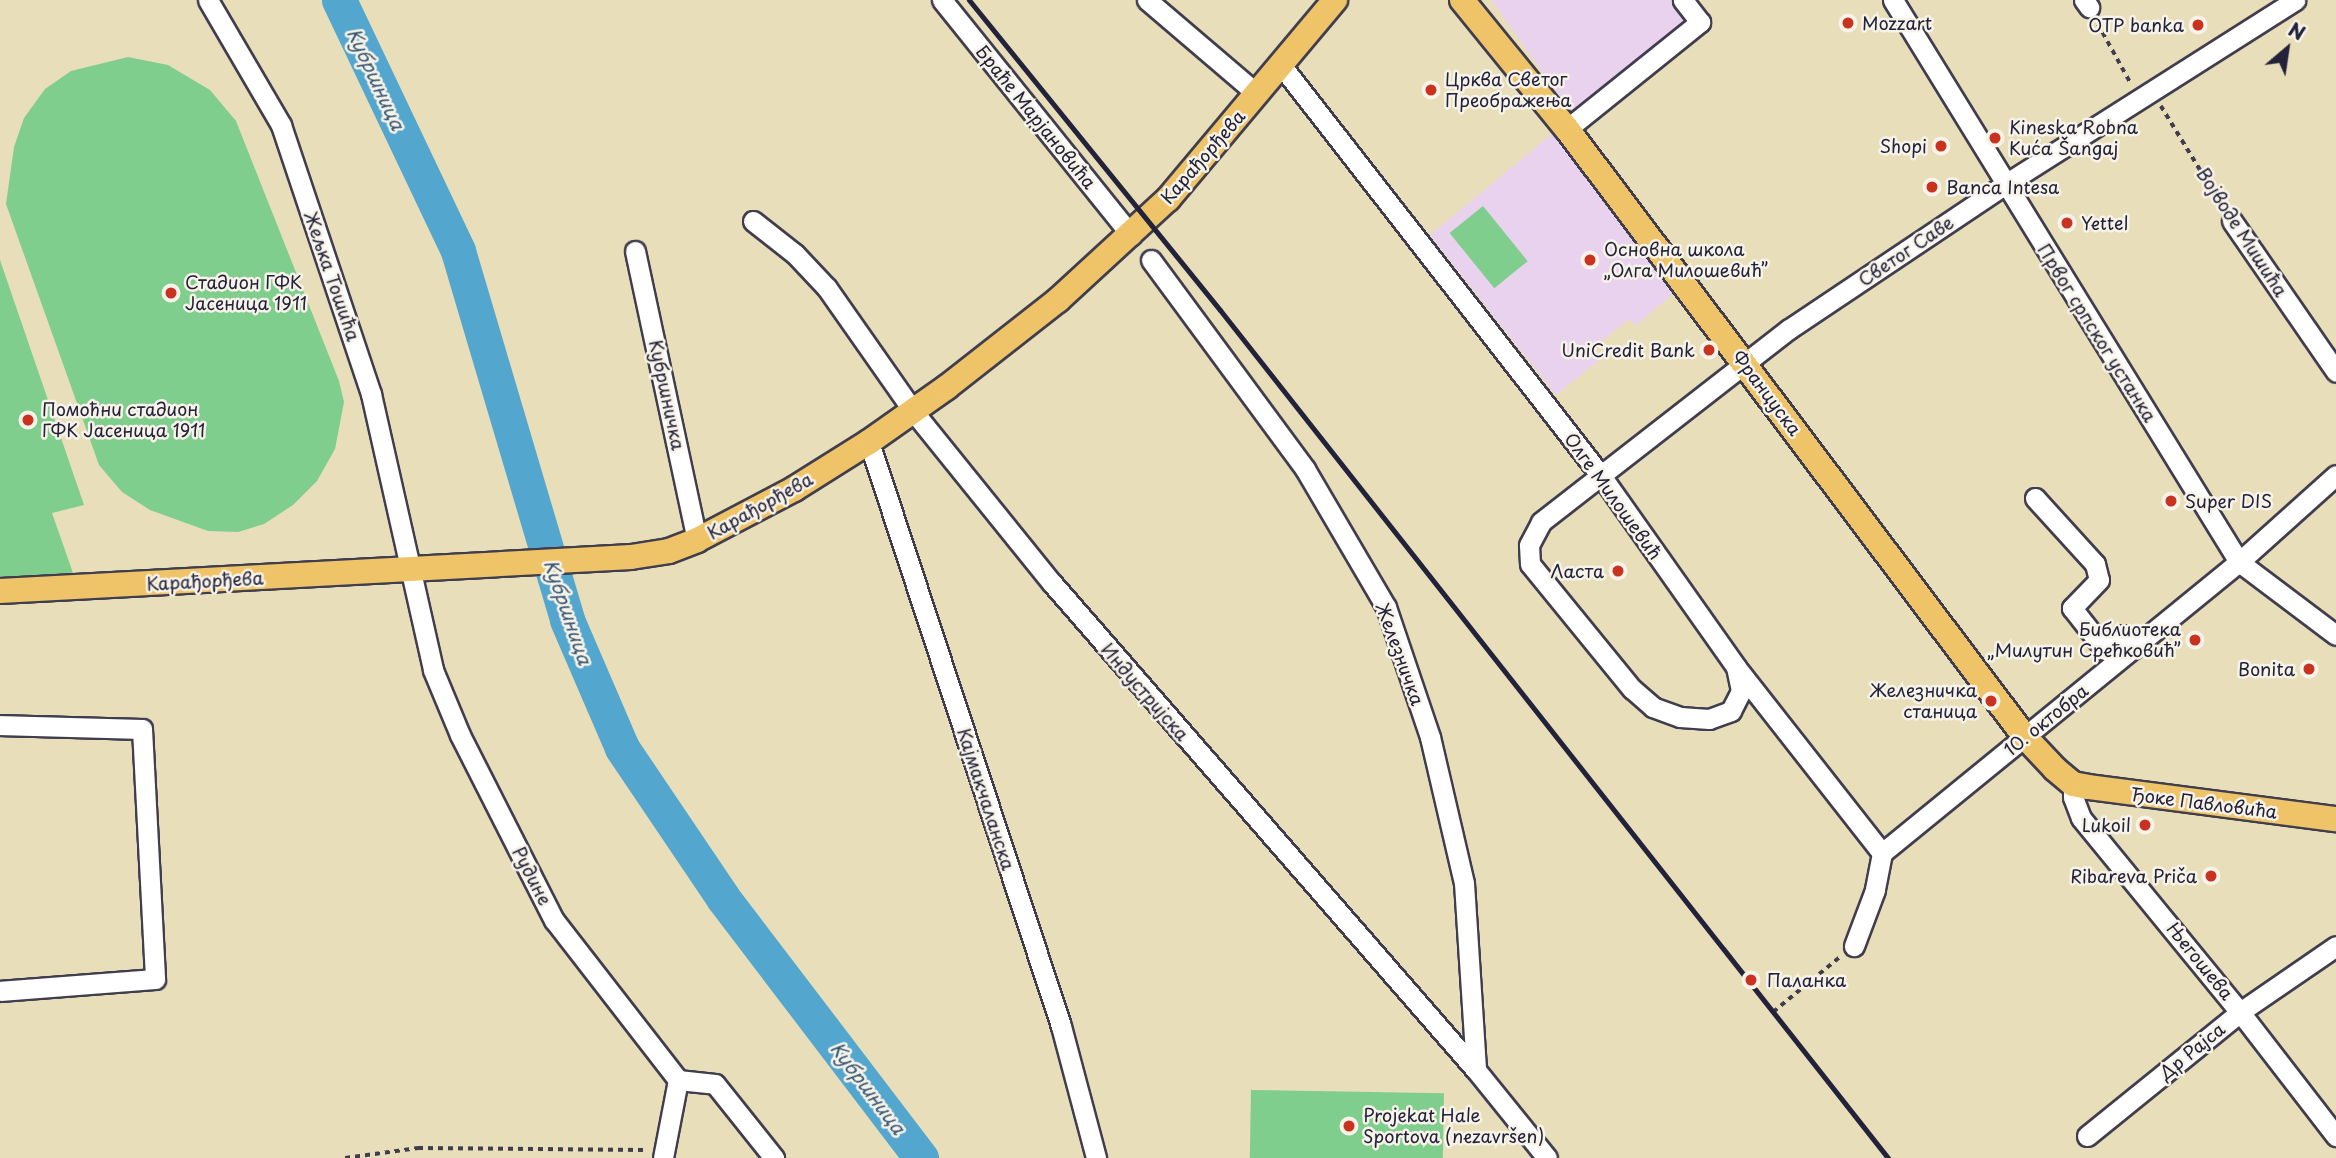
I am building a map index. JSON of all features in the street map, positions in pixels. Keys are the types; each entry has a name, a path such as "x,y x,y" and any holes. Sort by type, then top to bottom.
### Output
{"main road":[{"name":"Карађорђева","path":"0,591 631,557 669,551 697,540 794,489 869,442 1047,308 1168,199 1335,0"},
{"name":"Француска","path":"1462,0 1567,129 2025,737 2073,784"},
{"name":"Ђоке Павловића","path":"2073,784 2336,819"}],"street":[{"name":"Жељка Тошића","path":"208,0 281,125 371,394 415,570"},
{"name":"Браће Марјановића","path":"942,0 1131,235"},
{"path":"1147,0 1258,94"},
{"path":"1567,129 1700,22 1683,0"},
{"name":"Првог српског устанка","path":"1893,0 2004,185 2239,562 2336,635"},
{"name":"Светог Саве","path":"1737,667 1741,691 1731,711 1709,719 1680,717 1653,707 1632,690 1530,564 1529,545 1541,522 1789,329 2004,185 2295,0"},
{"name":"Олге Милошевић","path":"1281,65 1602,477 1737,667 1882,853"},
{"name":"Индустријска","path":"753,221 795,254 827,288 913,411 1052,583 1476,1070 1547,1158"},
{"name":"Војводе Мишића","path":"2232,221 2336,372"},
{"name":"Кубршничка","path":"635,251 697,540"},
{"name":"Железничка","path":"1152,260 1306,469 1385,607 1430,737 1464,883 1476,1070"},
{"name":"Кајмакчаланска","path":"869,442 1060,1026 1096,1158"},
{"name":"10. октобра","path":"1882,853 2239,562 2336,475"},
{"path":"2035,498 2095,564 2099,580 2073,608 2105,650 2123,635 2133,649"},
{"name":"Рудине","path":"415,570 439,683 460,735 554,920 677,1080"},
{"path":"0,725 142,729 155,978 0,990"},
{"name":"Његошева","path":"2073,784 2073,797 2081,818 2240,1012 2336,1136"},
{"path":"1854,946 1875,890 1882,853"},
{"name":"Др Рајса","path":"2087,1136 2240,1012 2336,946"},
{"path":"664,1154 677,1080 715,1084 774,1158"}],"path":[{"name":"Војводе Мишића","path":"2086,4 2232,221"},
{"path":"1773,1012 1854,946"},
{"path":"345,1158 418,1148 664,1154"}],"shaded area":[{"path":"1491,0 1675,0 1689,18 1574,116"},
{"path":"1552,134 1679,289 1635,326 1629,319 1594,347 1602,358 1556,395 1430,235"}],"green space":[{"name":"Стадион ГФК Јасеница 1911","path":"128,57 168,65 210,90 236,121 339,381 344,402 335,449 317,481 293,505 264,524 238,532 208,531 150,510 122,492 99,465 6,204 14,147 24,118 45,89 71,71"},
{"path":"1483,206 1528,261 1494,288 1450,233"},
{"name":"Помоћни стадион ГФК Јасеница 1911","path":"0,260 84,505 52,513 73,573 0,577"},
{"name":"Projekat Hale Sportova (nezavršen)","path":"1251,1090 1444,1093 1443,1158 1250,1158"}],"waterway":[{"name":"Кубршница","path":"339,0 458,251 567,620 622,748 723,898 921,1158"}],"railway":[{"path":"969,0 1220,310 1888,1158"}],"place":[{"name":"Mozzart","path":"1848,23"},
{"name":"OTP banka","path":"2198,25"},
{"name":"Црква Светог Преображења","path":"1431,90"},
{"name":"Kineska Robna Kuća Šangaj","path":"1995,138"},
{"name":"Shopi","path":"1941,146"},
{"name":"Banca Intesa","path":"1932,187"},
{"name":"Yettel","path":"2067,223"},
{"name":"Основна школа „Олга Милошевић”","path":"1590,260"},
{"name":"Стадион ГФК Јасеница 1911","path":"171,293"},
{"name":"UniCredit Bank","path":"1709,350"},
{"name":"Помоћни стадион ГФК Јасеница 1911","path":"28,420"},
{"name":"Super DIS","path":"2171,501"},
{"name":"Ласта","path":"1618,571"},
{"name":"Библиотека „Милутин Срећковић”","path":"2195,640"},
{"name":"Bonita","path":"2309,669"},
{"name":"Железничка станица","path":"1991,701"},
{"name":"Lukoil","path":"2145,825"},
{"name":"Ribareva Priča","path":"2211,876"},
{"name":"Паланка","path":"1751,980"},
{"name":"Projekat Hale Sportova (nezavršen)","path":"1349,1126"}]}
